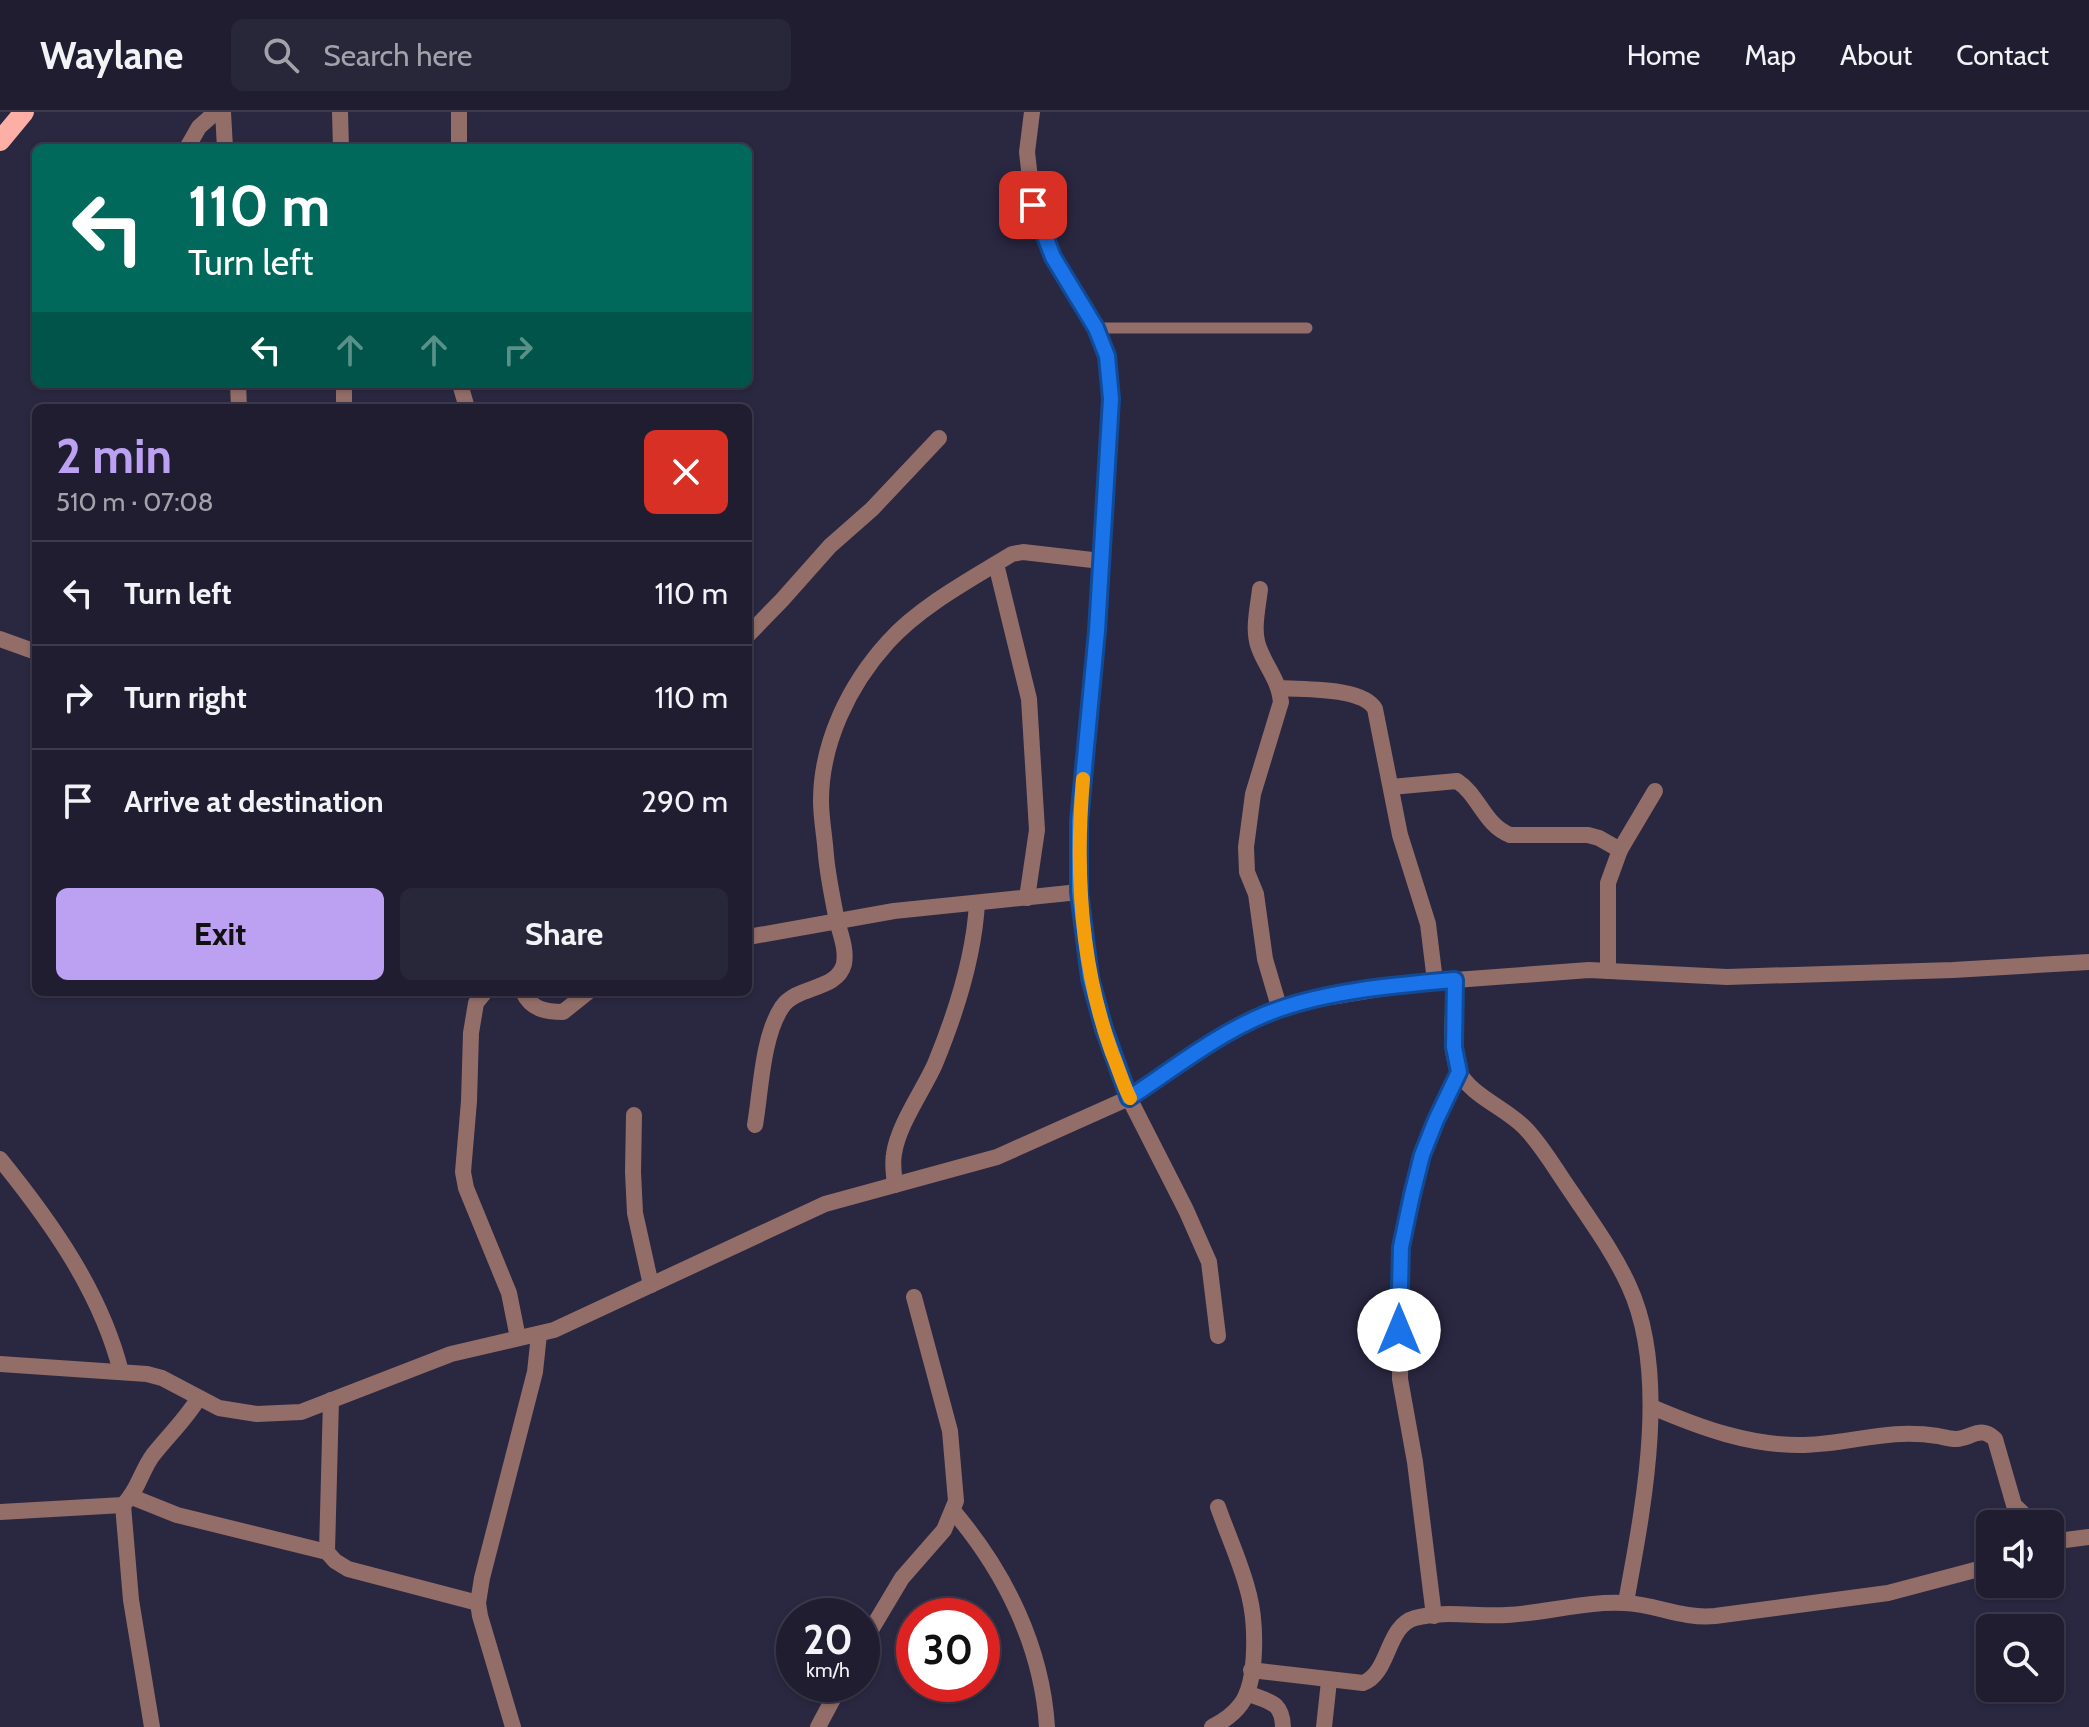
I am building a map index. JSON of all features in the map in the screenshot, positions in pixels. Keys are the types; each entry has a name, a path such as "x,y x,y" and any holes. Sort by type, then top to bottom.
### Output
{"main road":[{"path":"0,141 24,112"}],"street":[{"path":"189,144 199,127 216,112"},
{"path":"223,112 225,144"},
{"path":"340,112 341,144"},
{"path":"459,112 459,144"},
{"path":"1032,112 1027,152 1033,205 1053,257 1096,328 1107,356 1111,399 1079,821 1079,892 1090,978 1104,1029 1129,1098 1209,1262 1218,1336"},
{"path":"752,631 830,546 872,509 939,438"},
{"path":"755,1125 773,1025 782,1006 796,994 836,977 843,966 845,950 836,919 821,802 823,772 834,728 853,688 889,641 926,610 1012,554 1023,552 1101,561"},
{"path":"996,564 1032,720 1037,830 1027,898"},
{"path":"1260,589 1257,645 1280,688 1281,702 1253,794 1246,847 1247,872 1256,894 1265,959 1280,1010"},
{"path":"0,639 32,651"},
{"path":"1280,688 1350,694 1372,703 1380,727 1400,835 1428,924 1435,981"},
{"path":"1391,787 1457,781 1465,786 1499,831 1510,835 1588,835 1620,850"},
{"path":"1608,971 1608,883 1620,850 1655,791"},
{"path":"752,936 836,919 1079,892"},
{"path":"895,1185 893,1154 944,1041 972,952 977,903"},
{"path":"0,1364 147,1374 162,1378 219,1408 257,1414 301,1412 451,1354 554,1330 825,1204 997,1157 1129,1098 1228,1033 1267,1014 1312,1000 1435,981 1589,970 1727,977 2089,962"},
{"path":"1455,980 1454,1047 1459,1072 1469,1085 1524,1126 1540,1145 1609,1249 1630,1287 1641,1319 1652,1407 1637,1540 1626,1602"},
{"path":"482,996 476,1003 471,1033 463,1172 466,1188 509,1293 518,1338"},
{"path":"526,996 535,1007 546,1012 563,1012 583,996"},
{"path":"1434,1616 1415,1462 1400,1379 1401,1247 1422,1155 1459,1072"},
{"path":"634,1115 635,1213 651,1285"},
{"path":"0,1159 41,1210 77,1265 115,1349 121,1372"},
{"path":"880,1615 902,1578 944,1530 954,1512 956,1486 950,1431 914,1297"},
{"path":"513,1727 483,1630 478,1603 535,1372 539,1334"},
{"path":"152,1727 131,1600 127,1501 153,1456 198,1399"},
{"path":"327,1552 331,1400"},
{"path":"1652,1407 1700,1428 1763,1443 1807,1445 1883,1433 1957,1439 1980,1431 1988,1432 1995,1439 2014,1505 2019,1510"},
{"path":"0,1512 127,1501 327,1552 348,1569 478,1603"},
{"path":"1212,1727 1227,1719 1242,1704 1247,1693 1254,1626 1249,1594 1218,1507"},
{"path":"954,1512 977,1539 1001,1576 1021,1621 1042,1691 1047,1727"},
{"path":"2064,1540 2089,1537"},
{"path":"1251,1670 1352,1684 1370,1681 1405,1623 1413,1618 1508,1615 1626,1602 1695,1618 1888,1593 1976,1570"},
{"path":"1324,1727 1329,1681"},
{"path":"1247,1693 1279,1707 1283,1713 1283,1727"},
{"path":"818,1727 831,1702"}],"lane":[{"path":"1096,328 1307,328"}],"slow traffic":[{"path":"1083,779 1079,821 1079,892 1090,978 1104,1029 1130,1098"}],"route":[{"path":"1033,205 1053,257 1096,328 1107,356 1111,399 1097,631 1079,821 1079,892 1090,978 1104,1029 1129,1098 1228,1033 1267,1014 1312,1000 1415,983 1455,980 1454,1047 1459,1072 1422,1155 1412,1195 1401,1247 1399,1330"}]}
